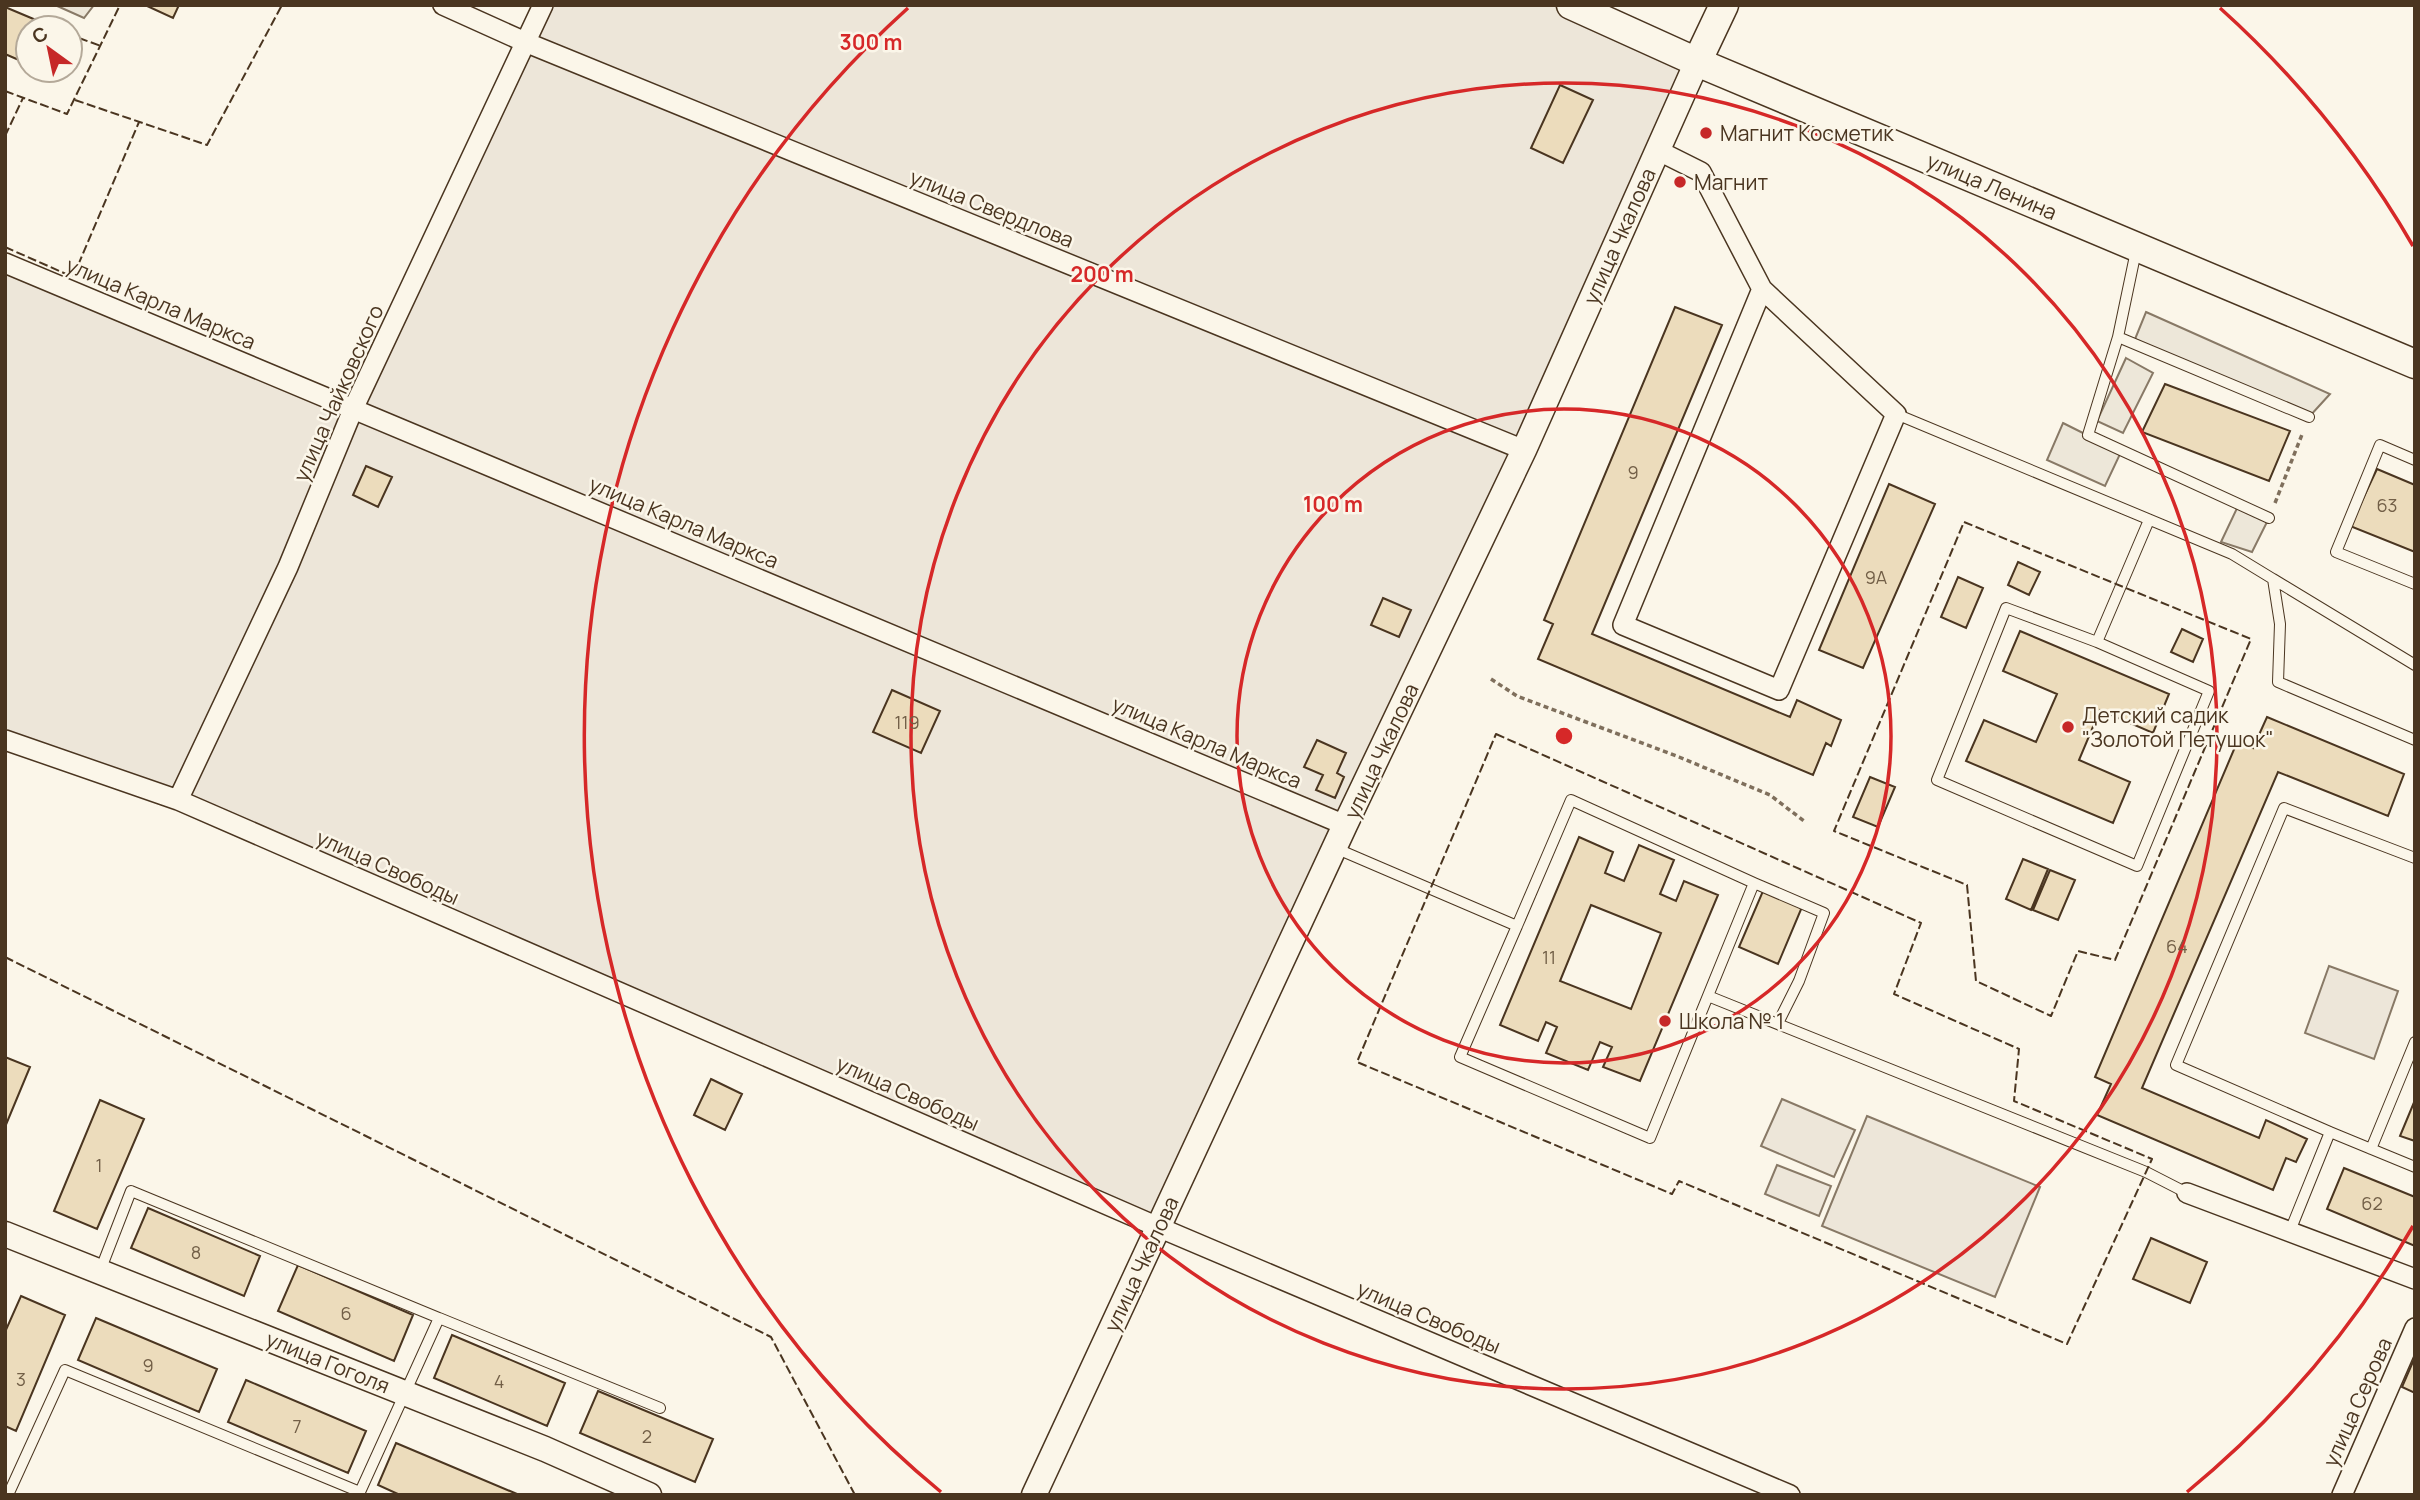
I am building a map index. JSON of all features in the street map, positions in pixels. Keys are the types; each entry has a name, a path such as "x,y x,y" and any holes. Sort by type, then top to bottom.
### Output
{"main road":[{"name":"улица Ленина","path":"1570,5 1697,62 2415,364"},
{"name":"улица Чкалова","path":"1697,62 1724,5"}],"street":[{"name":"улица Свердлова","path":"443,5 525,42 1524,450"},
{"name":"улица Чайковского","path":"178,800 288,567 354,407 543,5"},
{"name":"улица Чкалова","path":"1034,1495 1345,825 1524,450 1697,62"},
{"path":"1657,150 1701,172 1762,289 1896,414 1779,690 1623,625 1762,289"},
{"name":"улица Карла Маркса","path":"5,263 354,407 1345,825"},
{"name":"улица Свободы","path":"5,740 178,800 1158,1227 1790,1495"},
{"path":"2188,1193 2415,1279"},
{"name":"улица Гоголя","path":"5,1234 545,1449 649,1495"},
{"name":"улица Серова","path":"2342,1495 2415,1328"}],"lane":[{"path":"2136,247 2118,337 2088,435 2269,518"},
{"path":"2118,337 2309,417"},
{"path":"1896,414 2232,554 2415,665"},
{"path":"2415,460 2380,446 2336,552 2415,584"},
{"path":"2097,642 2149,520"},
{"path":"2273,579 2280,624 2278,682 2415,740"},
{"path":"2006,608 2097,642 2209,691 2137,866 1937,780 2006,608"},
{"path":"1754,883 1650,1138 1460,1057 1571,800 1824,913 1799,981 1778,1023"},
{"path":"2415,858 2284,808 2176,1065 2415,1167"},
{"path":"1335,848 1517,926"},
{"path":"1708,996 2146,1172 2188,1193"},
{"path":"2371,1149 2415,1042"},
{"path":"2290,1231 2330,1132"},
{"path":"100,1272 131,1191 660,1408"},
{"path":"8,1495 65,1370 362,1494 439,1318"}],"path":[{"path":"2269,518 2309,417"},
{"path":"1491,679 1517,696 1679,757 1770,796 1804,821"}],"shaded area":[{"path":"55,5 94,5 84,18 84,14 75,14"},
{"path":"543,5 1565,5 1697,62 1158,1227 5,736 5,263 353,407"},
{"path":"2146,312 2330,394 2309,417 2133,344"},
{"path":"2126,358 2153,373 2123,433 2097,421"},
{"path":"2063,423 2121,452 2105,486 2047,460"},
{"path":"2239,504 2269,518 2252,552 2221,542"},
{"path":"2329,966 2398,991 2374,1059 2305,1033"},
{"path":"1782,1099 1855,1130 1834,1177 1761,1146"},
{"path":"1867,1116 2040,1187 1995,1297 1822,1226"},
{"path":"1777,1165 1831,1186 1819,1216 1765,1194"}],"building":[{"path":"145,5 179,5 173,18"},
{"path":"5,7 22,14 14,14 14,58 5,54"},
{"path":"1560,85 1593,100 1563,163 1531,148"},
{"path":"1675,307 1722,325 1592,634 1790,717 1797,700 1841,720 1831,746 1826,743 1813,775 1538,659 1553,624 1544,620"},
{"path":"2165,384 2290,431 2269,481 2142,432"},
{"path":"366,466 392,477 378,507 353,495"},
{"path":"2377,469 2415,485 2415,552 2350,526"},
{"path":"1889,484 1935,504 1863,668 1819,650"},
{"path":"2018,562 2040,572 2029,595 2008,585"},
{"path":"1958,577 1983,588 1966,628 1941,617"},
{"path":"1383,598 1411,610 1399,637 1371,625"},
{"path":"2182,629 2203,639 2193,662 2171,652"},
{"name":"Детский садик \"Золотой Петушок\"","path":"2020,631 2169,694 2153,733 2100,710 2079,760 2130,782 2113,823 1966,761 1984,720 2036,742 2057,694 2003,671"},
{"path":"892,690 940,711 921,753 873,732"},
{"path":"2267,717 2404,774 2388,816 2278,772 2142,1088 2259,1138 2266,1120 2307,1139 2296,1162 2286,1158 2273,1190 2097,1115 2111,1084 2095,1077 2238,740 2253,748"},
{"path":"1317,740 1346,753 1337,773 1344,777 1335,798 1316,790 1323,775 1304,767"},
{"path":"1870,777 1895,787 1878,827 1853,817"},
{"path":"1579,837 1613,852 1605,873 1624,881 1639,845 1674,860 1660,894 1676,901 1684,881 1718,895 1640,1081 1603,1067 1612,1047 1600,1042 1588,1070 1546,1053 1557,1027 1546,1022 1538,1041 1500,1025","holes":["1591,905 1661,933 1631,1009 1560,981"]},
{"path":"2023,859 2048,869 2031,910 2006,899"},
{"path":"2050,870 2075,880 2058,920 2033,910"},
{"path":"1763,891 1802,907 1778,964 1739,947"},
{"path":"5,1057 30,1067 5,1127"},
{"path":"711,1079 742,1094 725,1130 694,1115"},
{"path":"100,1100 144,1119 97,1229 54,1211"},
{"path":"2415,1100 2415,1141 2400,1136"},
{"path":"2344,1168 2415,1197 2415,1246 2327,1209"},
{"path":"148,1208 260,1256 244,1296 131,1248"},
{"path":"2151,1238 2207,1262 2190,1303 2133,1279"},
{"path":"298,1265 413,1315 394,1361 278,1311"},
{"path":"21,1296 65,1315 16,1431 5,1426 5,1332"},
{"path":"96,1318 217,1369 199,1412 78,1360"},
{"path":"452,1335 565,1383 547,1426 434,1378"},
{"path":"2415,1357 2415,1393 2402,1387"},
{"path":"246,1380 366,1431 348,1473 228,1422"},
{"path":"598,1391 713,1439 695,1482 580,1433"},
{"path":"396,1443 517,1494 400,1495 378,1485"}],"fence":[{"path":"5,91 67,114 120,5"},
{"path":"75,100 207,145 282,5"},
{"path":"84,40 101,46"},
{"path":"5,136 23,98"},
{"path":"5,247 73,277 139,122"},
{"path":"1964,522 2251,639 2115,960 2078,951 2051,1016 1976,981 1967,885 1834,831 1964,522"},
{"path":"1496,734 1921,923 1894,994 2019,1049 2014,1101 2152,1159 2067,1344 1679,1181 1672,1194 1357,1062 1496,734"},
{"path":"5,957 771,1337 855,1495"}],"place":[{"name":"Магнит Косметик","path":"1706,133"},
{"name":"Магнит","path":"1680,182"},
{"name":"Детский садик \"Золотой Петушок\"","path":"2068,727"},
{"name":"Школа № 1","path":"1665,1021"}]}
